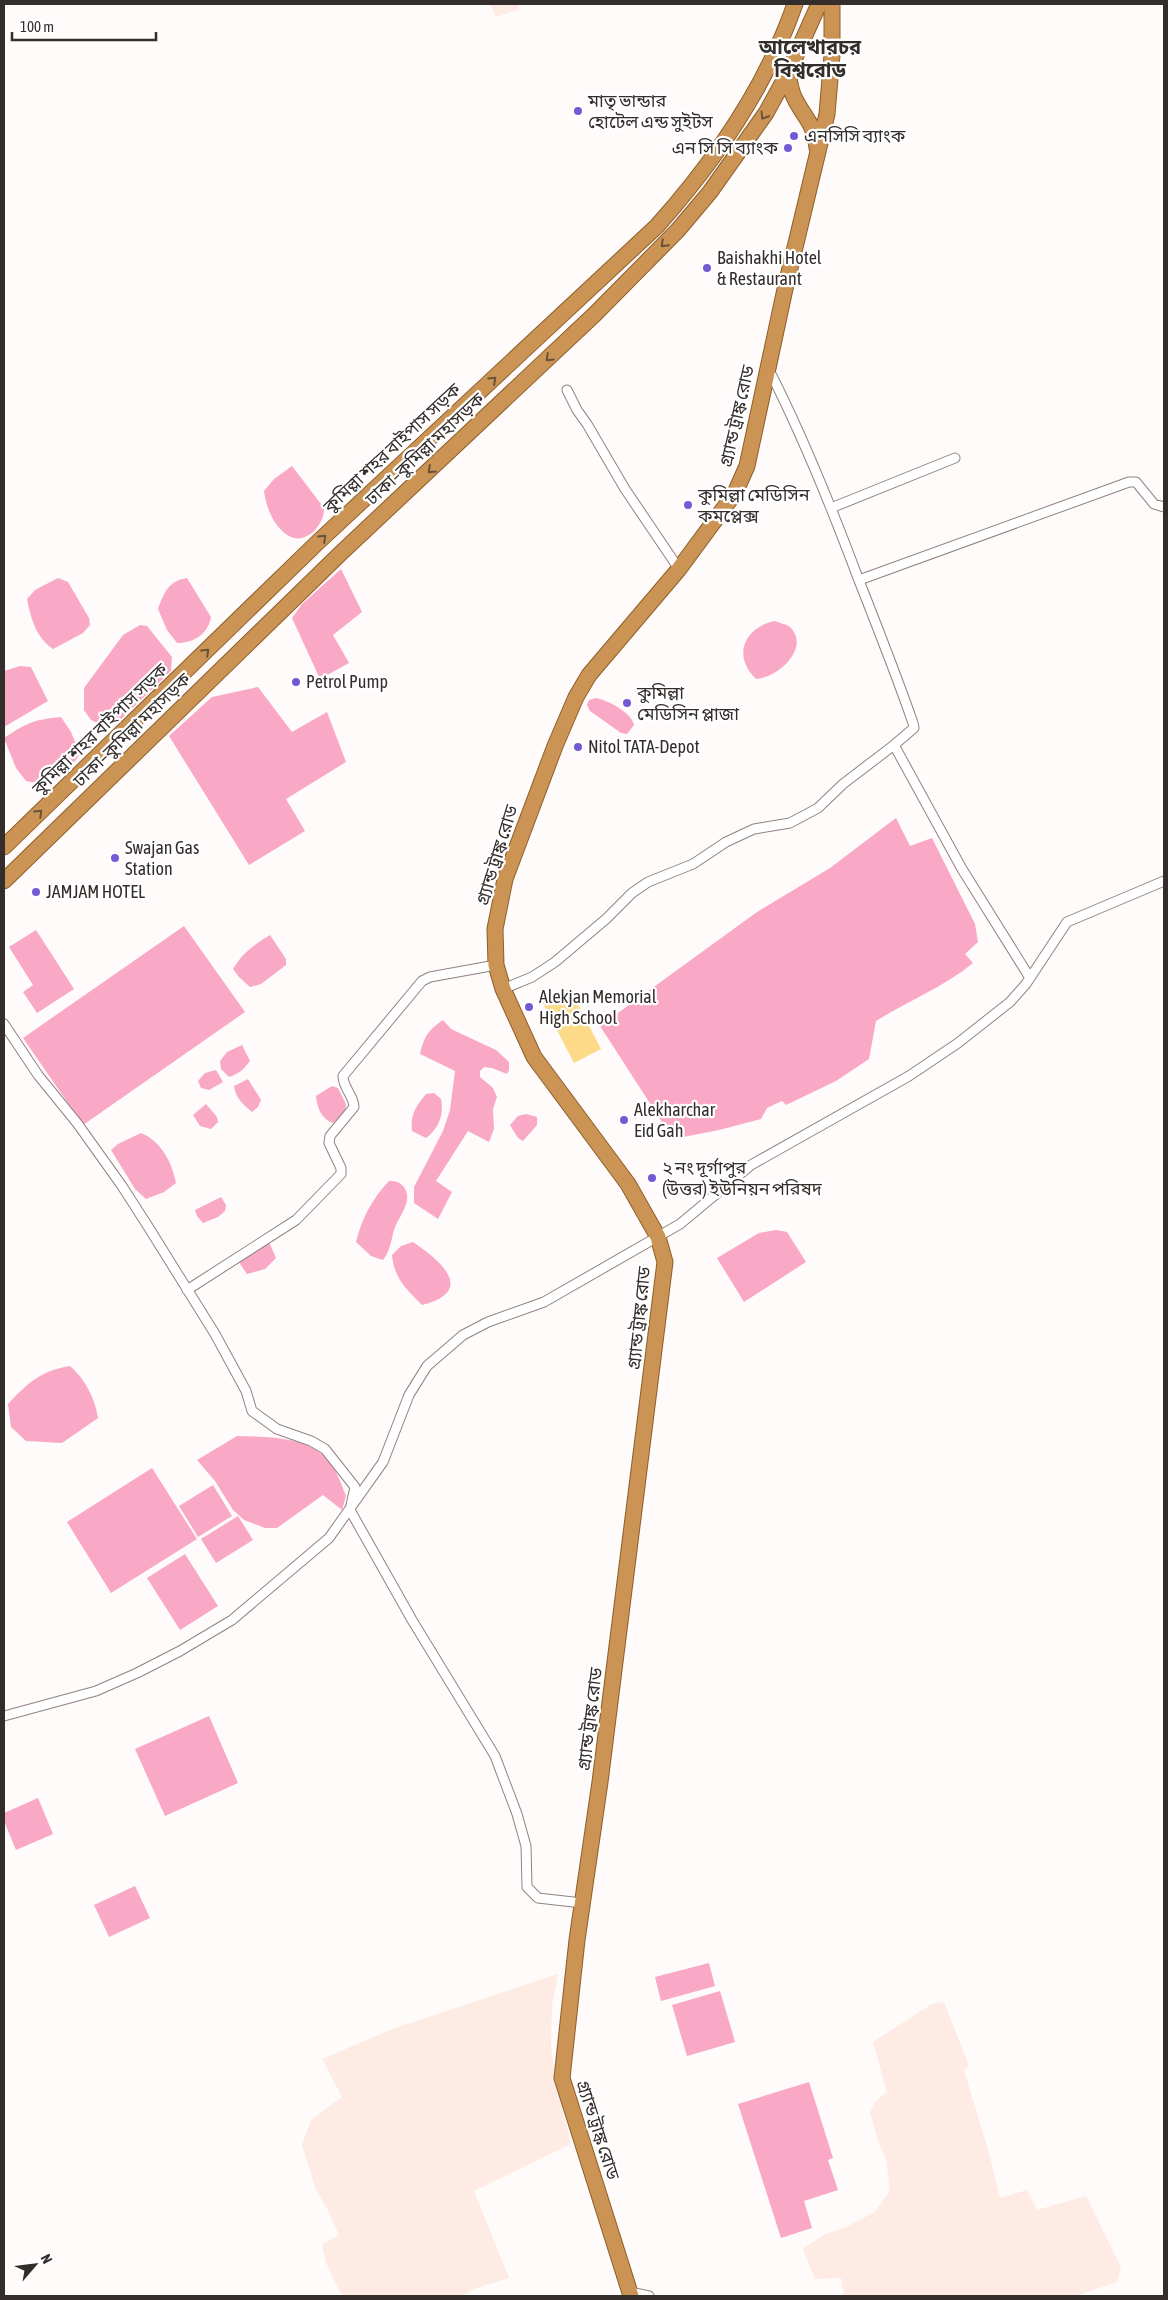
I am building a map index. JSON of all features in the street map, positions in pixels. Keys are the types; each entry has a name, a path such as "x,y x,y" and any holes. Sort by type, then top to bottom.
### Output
{"highway":[{"path":"775,53 795,4"},
{"name":"ঢাকা–কুমিল্লা মহাসড়ক","path":"4,881 342,552 581,327 678,230 710,192 747,142 788,74 819,4"},
{"name":"গ্র্যান্ড ট্রাঙ্ক রোড","path":"630,2294 562,2078 582,1904 600,1782 665,1262 658,1237 628,1184 534,1057 503,989 496,965 495,929 505,879 576,697 589,675 679,569 736,493 747,466 826,120 832,55 832,4"},
{"path":"789,20 807,28"},
{"name":"গ্র্যান্ড ট্রাঙ্ক রোড","path":"775,53 782,60 788,74 790,88 815,132 818,154"},
{"name":"কুমিল্লা শহর বাইপাস সড়ক","path":"4,847 318,542 657,226 689,190 732,128 775,53"},
{"path":"809,120 826,120"}],"street":[{"path":"503,989 532,976 555,962 606,919 632,893 648,882 693,864 726,842 754,829 790,823 818,808 843,784 914,728 896,674 831,508 796,423 768,368"},
{"path":"567,390 625,489 679,569"},
{"path":"831,508 954,458"},
{"path":"859,580 1129,482 1136,482 1154,504 1164,507"},
{"path":"894,745 962,869 1030,978"},
{"path":"4,1716 96,1692 137,1674 232,1620 329,1538 383,1462 409,1396 427,1366 463,1335 488,1322 544,1302 658,1237 680,1224 751,1165 909,1076 958,1043 1010,1002 1030,978 1067,922 1164,881"},
{"path":"188,1290 296,1220 341,1174 341,1168 329,1143 330,1136 354,1107 354,1101 343,1082 343,1076 422,981 430,977 496,965"},
{"path":"4,1024 38,1075 77,1123 122,1186 188,1290 246,1391 252,1411 277,1429 310,1441 325,1449 355,1487 350,1510 412,1620 495,1756 517,1814 526,1846 527,1888 538,1898 582,1904"},
{"path":"630,2294 649,2296"}],"shaded area":[{"path":"490,4 519,4 519,9 496,17"},
{"path":"292,466 324,508 322,520 318,526 303,538 291,537 280,529 269,510 264,491 274,479"},
{"path":"341,569 362,612 333,635 349,663 320,679 292,618 302,604"},
{"path":"58,578 68,582 89,618 90,625 83,633 53,649 38,633 30,614 27,599 35,590"},
{"path":"187,578 211,617 203,633 189,641 177,643 167,630 158,609 171,585"},
{"path":"775,621 790,627 795,635 797,644 789,660 782,668 765,677 756,679 744,661 743,652 745,644 749,636 756,629 764,624"},
{"path":"140,625 147,626 172,657 171,671 121,719 106,727 91,720 84,710 84,688 123,635"},
{"path":"20,666 31,667 48,701 4,727 4,671"},
{"path":"258,687 292,732 327,712 346,762 286,799 305,831 249,865 169,736 212,697"},
{"path":"596,698 613,704 629,716 634,725 627,734 621,733 590,711 587,705 589,700"},
{"path":"61,717 71,732 80,754 66,773 46,785 26,781 16,768 4,738 31,723"},
{"path":"896,818 910,846 932,838 975,924 978,942 965,954 973,963 938,987 876,1021 869,1059 836,1081 786,1105 782,1101 767,1108 761,1119 673,1139 600,1026 757,912 830,868"},
{"path":"184,926 245,1012 83,1125 23,1038"},
{"path":"36,930 74,989 37,1013 23,992 33,985 9,947"},
{"path":"270,935 286,959 286,965 261,984 250,987 233,969 249,949"},
{"path":"570,989 601,1049 574,1063 543,1003"},
{"path":"443,1020 451,1029 496,1050 509,1062 509,1070 507,1074 484,1067 480,1071 480,1077 493,1088 497,1097 493,1109 494,1129 489,1142 468,1131 436,1181 452,1192 438,1219 414,1203 414,1187 443,1131 450,1110 455,1071 420,1054 427,1034"},
{"path":"242,1045 250,1061 241,1071 229,1077 221,1069 220,1061 227,1052"},
{"path":"216,1070 223,1082 209,1090 201,1088 198,1081 205,1073"},
{"path":"248,1079 261,1100 258,1107 252,1112 238,1098 234,1086"},
{"path":"332,1086 338,1088 346,1104 345,1112 333,1123 325,1119 320,1112 316,1096"},
{"path":"434,1093 441,1099 441,1116 434,1130 426,1138 412,1131 412,1120 417,1107 426,1094"},
{"path":"206,1104 217,1117 218,1122 211,1129 200,1126 193,1115"},
{"path":"526,1114 537,1117 537,1125 523,1141 518,1138 510,1125 518,1116"},
{"path":"141,1133 160,1147 172,1167 176,1183 164,1192 146,1199 135,1189 111,1150 118,1144"},
{"path":"389,1181 402,1185 407,1197 389,1249 383,1260 371,1256 356,1242 368,1209"},
{"path":"221,1197 226,1205 225,1211 218,1217 203,1223 195,1210"},
{"path":"776,1230 787,1232 806,1262 744,1302 717,1258 759,1233"},
{"path":"269,1242 276,1258 265,1269 247,1274 238,1261"},
{"path":"413,1242 434,1257 442,1266 448,1275 450,1284 448,1292 439,1299 422,1305 398,1277 393,1263 392,1255 401,1246"},
{"path":"70,1366 88,1389 98,1418 62,1443 26,1441 11,1427 8,1404 35,1379 50,1371"},
{"path":"237,1436 271,1437 293,1441 304,1444 323,1455 334,1469 346,1496 342,1510 323,1495 277,1528 265,1528 244,1520 233,1510 215,1481 197,1460"},
{"path":"152,1468 197,1539 111,1593 67,1522"},
{"path":"213,1485 232,1516 198,1537 179,1506"},
{"path":"238,1516 253,1540 216,1563 201,1539"},
{"path":"185,1554 218,1606 180,1630 147,1578"},
{"path":"209,1716 238,1783 165,1816 135,1749"},
{"path":"38,1798 53,1834 16,1850 4,1821 4,1813"},
{"path":"135,1886 150,1918 109,1937 94,1905"},
{"path":"709,1963 715,1986 661,2001 655,1977"},
{"path":"558,1974 552,2005 551,2048 556,2082 571,2144 474,2191 509,2278 474,2289 462,2296 342,2296 326,2263 322,2244 339,2235 328,2210 316,2190 302,2145 311,2120 342,2097 322,2059 395,2028"},
{"path":"720,1991 735,2042 687,2056 672,2005"},
{"path":"944,2002 969,2066 964,2070 989,2153 1000,2198 1027,2190 1037,2210 1086,2196 1121,2267 1117,2282 1081,2294 1082,2296 844,2296 841,2278 815,2279 803,2249 825,2234 844,2228 875,2212 890,2191 886,2159 877,2138 870,2112 875,2102 887,2092 873,2042 932,2004"},
{"path":"809,2082 833,2158 828,2160 838,2190 804,2201 812,2228 781,2238 738,2104"}],"place":[{"name":"মাতৃ ভান্ডার হোটেল এন্ড সুইটস","path":"578,111"},
{"name":"এনসিসি ব্যাংক","path":"794,136"},
{"name":"এন সি সি ব্যাংক","path":"788,148"},
{"name":"Baishakhi Hotel & Restaurant","path":"707,268"},
{"name":"কুমিল্লা মেডিসিন কমপ্লেক্স","path":"688,505"},
{"name":"Petrol Pump","path":"296,682"},
{"name":"কুমিল্লা মেডিসিন প্লাজা","path":"627,703"},
{"name":"Nitol TATA-Depot","path":"578,747"},
{"name":"Swajan Gas Station","path":"115,858"},
{"name":"JAMJAM HOTEL","path":"36,892"},
{"name":"Alekjan Memorial High School","path":"529,1007"},
{"name":"Alekharchar Eid Gah","path":"624,1120"},
{"name":"২ নং দূর্গাপুর (উত্তর) ইউনিয়ন পরিষদ","path":"652,1178"}],"district":[{"name":"আলেখারচর বিশ্বরোড","path":"810,58"}]}
